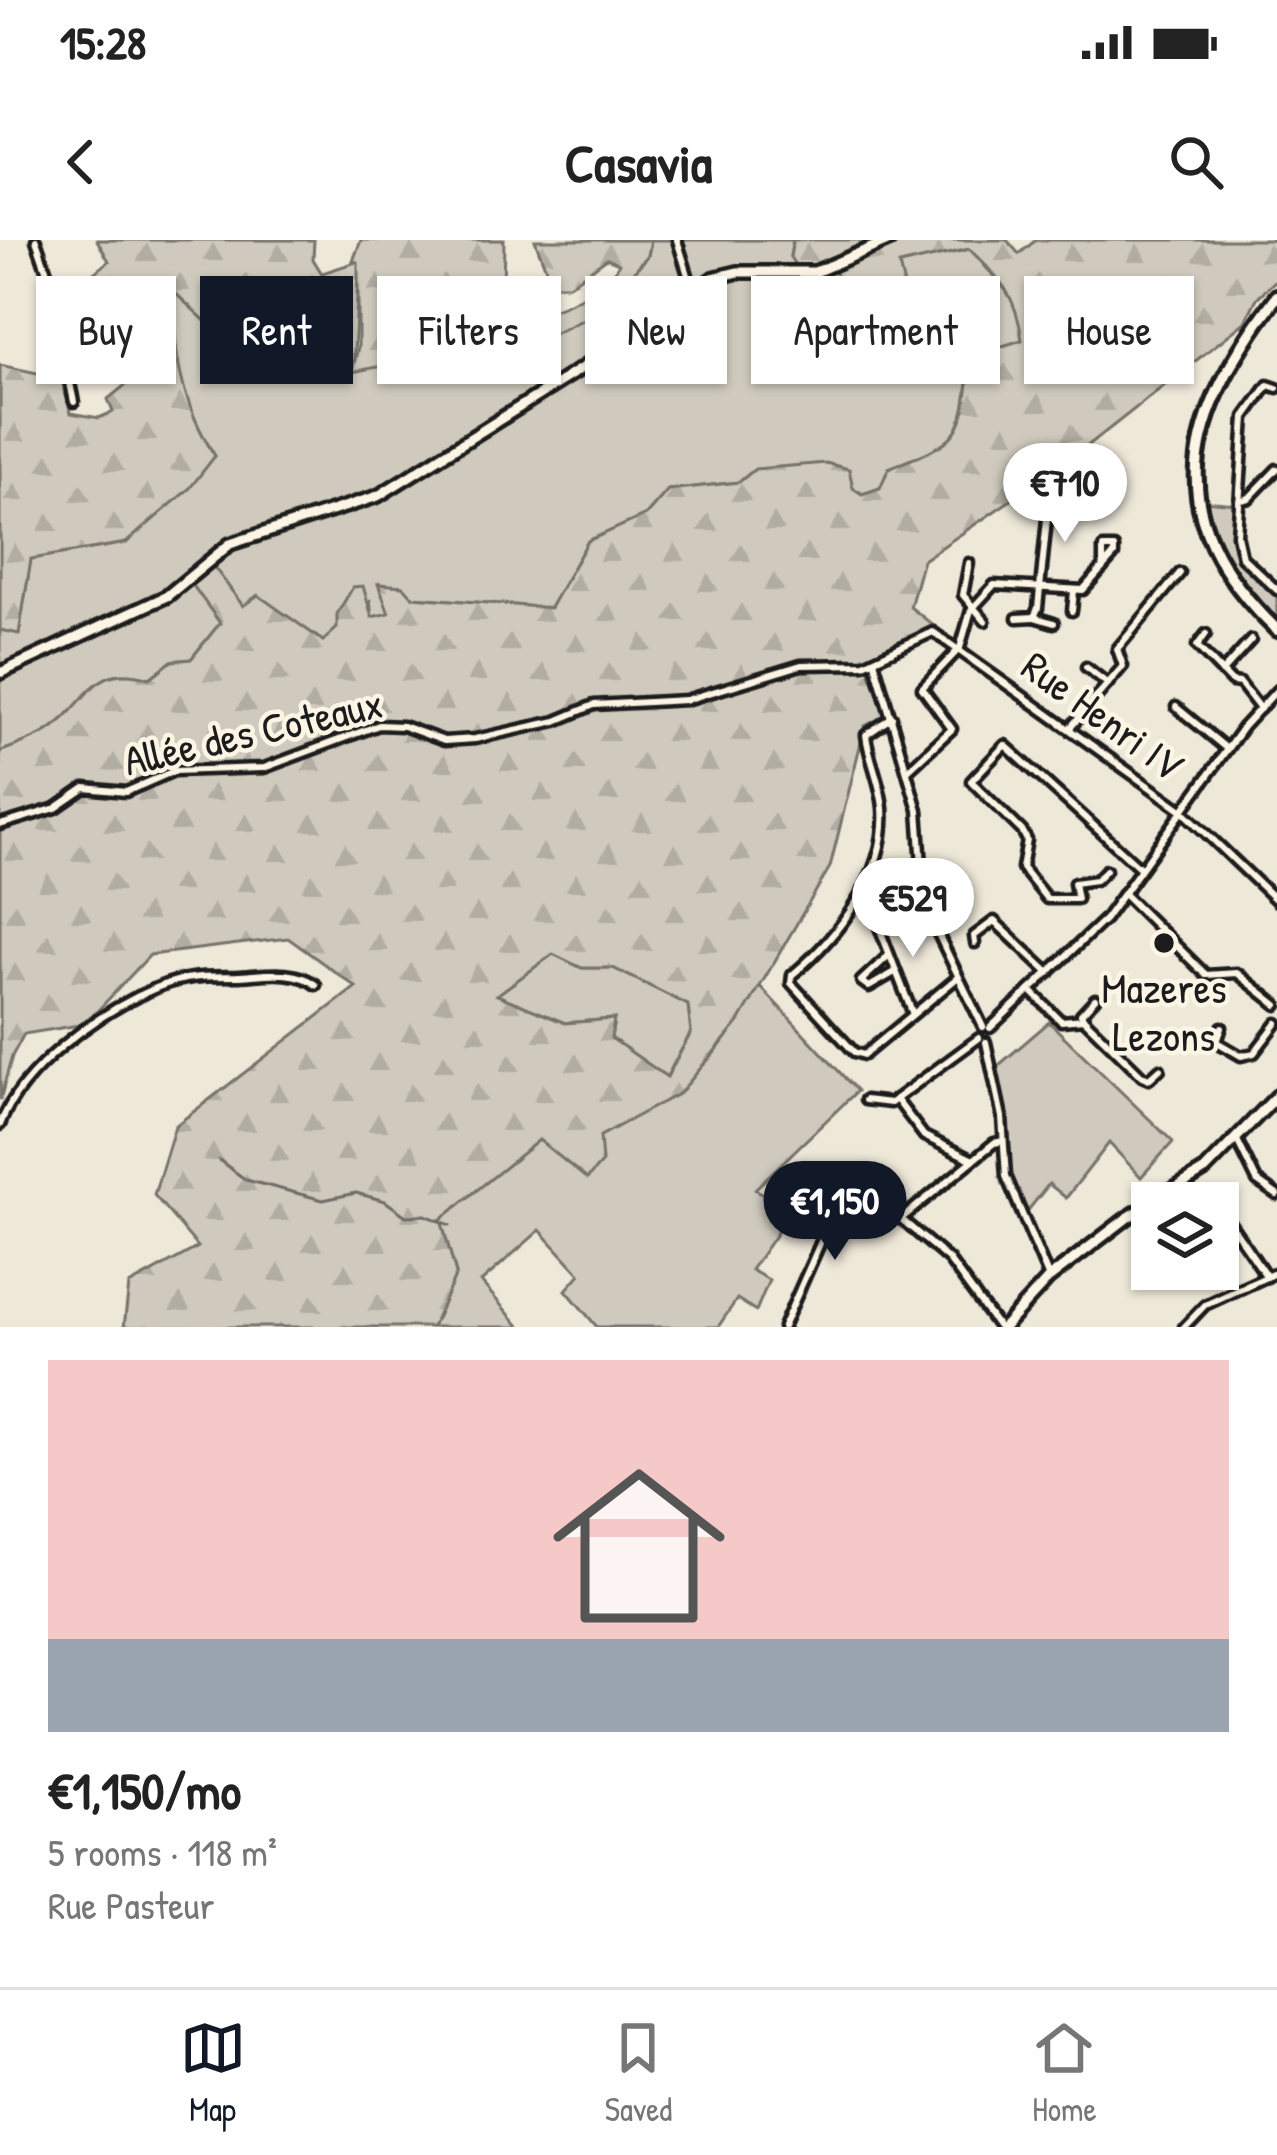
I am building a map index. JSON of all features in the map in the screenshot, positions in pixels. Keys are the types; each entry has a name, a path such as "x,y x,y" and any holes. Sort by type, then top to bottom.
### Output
{"main road":[{"path":"1277,296 1212,394 1197,476 1205,526 1222,566 1277,630"}],"street":[{"path":"36,240 69,336 63,350 74,402"},
{"path":"677,240 688,276"},
{"path":"727,277 738,272 815,272 890,240"},
{"path":"0,673 167,596 230,544 377,496 585,366"},
{"path":"1277,388 1268,386 1245,418 1239,501 1242,557 1277,590"},
{"path":"1239,501 1249,498 1277,469"},
{"path":"1034,617 1047,519 1056,511 1096,511"},
{"path":"969,563 963,595 985,621"},
{"path":"908,770 952,729 952,722 922,688 960,648 971,610 994,585 1074,591 1103,568"},
{"path":"1070,728 1123,667 1117,649 1180,573"},
{"path":"1072,611 1074,591"},
{"path":"1017,618 1054,623"},
{"name":"Rue Henri IV","path":"874,660 933,632 960,648 1182,810 1277,900"},
{"path":"1206,634 1197,646 1240,683 1260,709"},
{"path":"1222,672 1251,640"},
{"path":"866,1100 891,1103 993,1037 957,978 925,907 918,810 874,660"},
{"name":"Allée des Coteaux","path":"0,825 56,808 85,788 125,793 174,771 263,767 379,725 403,726 444,741 475,739 556,721 595,705 662,705 801,665 874,660"},
{"path":"1086,667 1108,684"},
{"path":"1049,1278 1006,1176 1004,1141 982,1040 987,1028 1049,973 1123,893 1227,749 1277,691"},
{"path":"1176,707 1227,749"},
{"path":"892,717 866,735 883,808 880,840 868,873 838,932 792,975 791,983 854,1052 864,1055 957,978"},
{"path":"1106,870 1096,880 1074,883 1077,898 1046,898 1022,868 1027,840 1022,831 971,782 1005,745 1139,867"},
{"path":"1123,893 1206,975 1237,973 1277,1005"},
{"path":"975,943 974,936 994,921 1049,973"},
{"path":"877,922 912,1012"},
{"path":"889,955 861,981 869,988 896,972"},
{"path":"0,1124 13,1096 34,1070 155,988 206,974 258,972 306,977 316,986"},
{"path":"1030,990 1060,1021 1084,1019"},
{"path":"1095,999 1082,1014 1084,1019 1142,1076 1149,1079 1160,1069"},
{"path":"1222,1027 1217,1042 1241,1056 1254,1053 1277,1023"},
{"path":"783,1327 826,1230 841,1216 901,1219 949,1261 1001,1327 1049,1278 1127,1218 1205,1170 1277,1096"},
{"path":"896,1099 924,1136 973,1160"},
{"path":"1237,1138 1257,1181 1277,1195"},
{"path":"901,1219 1004,1141"},
{"path":"1239,1236 1267,1277"},
{"path":"1184,1327 1205,1305 1277,1272"}],"green space":[{"path":"97,240 314,240 313,259 323,276 200,276 200,316 176,294 176,276 90,276 109,261"},
{"path":"361,240 504,240 503,276 377,276 377,367 353,372 358,347 358,262 353,261"},
{"path":"535,240 651,240 648,255 630,276 611,276 619,263 607,258 569,285 561,285 561,276 549,276"},
{"path":"651,240 793,240 790,256 898,265 970,249 994,276 751,276 751,384 967,384 956,431 933,450 889,468 880,488 863,494 853,488 739,482 668,490 646,515 588,541 550,608 413,597 380,584 389,614 372,617 370,601 323,642 299,627 220,623 191,659 172,661 150,678 130,674 102,680 46,732 0,752 0,630 19,633 31,559 126,543 215,456 193,415 181,376 176,294 200,316 200,384 353,384 353,371 377,366 377,384 561,384 561,330 585,318 585,384 727,384 727,276 631,276 648,256"},
{"path":"793,240 1007,240 1019,254 1036,240 1277,240 1277,279 1257,298 1245,322 1194,362 1194,276 1024,276 1024,384 1166,384 1071,459 923,560 910,607 933,625 865,659 886,715 865,726 830,867 739,1022 680,1093 600,1136 602,1162 587,1179 539,1140 441,1219 456,1274 432,1327 124,1327 129,1285 198,1247 154,1195 175,1126 356,987 288,938 150,955 85,1024 24,1034 12,1056 0,1100 0,752 46,732 102,680 130,674 150,678 172,661 191,659 220,623 191,583 211,563 243,606 258,595 323,641 337,628 337,614 353,587 363,586 372,617 389,613 378,584 403,586 413,597 550,608 588,541 646,515 668,490 739,482 755,469 826,463 849,469 853,488 862,494 880,488 889,468 946,441 961,419 967,384 1000,384 1000,347 1022,340 1016,311 1000,276 969,249 899,265 902,276 836,276 834,270 797,268 790,257","holes":["553,954 582,968 613,968 688,1005 691,1033 667,1077 611,1038 614,1019 565,1023 497,995"]},
{"path":"359,261 353,371 353,276 319,274"},
{"path":"1000,283 1018,304 1022,340 1000,347"},
{"path":"585,295 585,318 561,330 561,306"},
{"path":"176,342 194,417 215,456 190,488 126,543 31,559 19,634 0,630 0,365 36,373 36,384 63,384 71,413 99,418 113,412 108,399 127,384 176,384"},
{"path":"1205,501 1236,504 1238,555 1277,593 1277,622 1232,567"},
{"path":"553,954 582,968 613,968 688,1005 691,1032 666,1078 611,1038 614,1019 565,1023 496,995"},
{"path":"757,983 857,1091 755,1189 792,1211 751,1270 769,1280 756,1311 737,1299 718,1327 597,1327 566,1290 580,1274 540,1230 481,1282 520,1327 432,1327 456,1274 440,1220 539,1139 587,1178 600,1136 693,1075 727,1037"},
{"path":"1049,1022 1173,1142 1141,1177 1109,1143 1066,1198 1049,1184 1026,1213 1007,1176 1007,1125 992,1071"}],"waterway":[{"path":"219,1160 246,1180 323,1200 356,1193 385,1201 406,1216 425,1215 450,1225"}],"place":[{"name":"Mazeres Lezons","path":"1164,943"}]}
